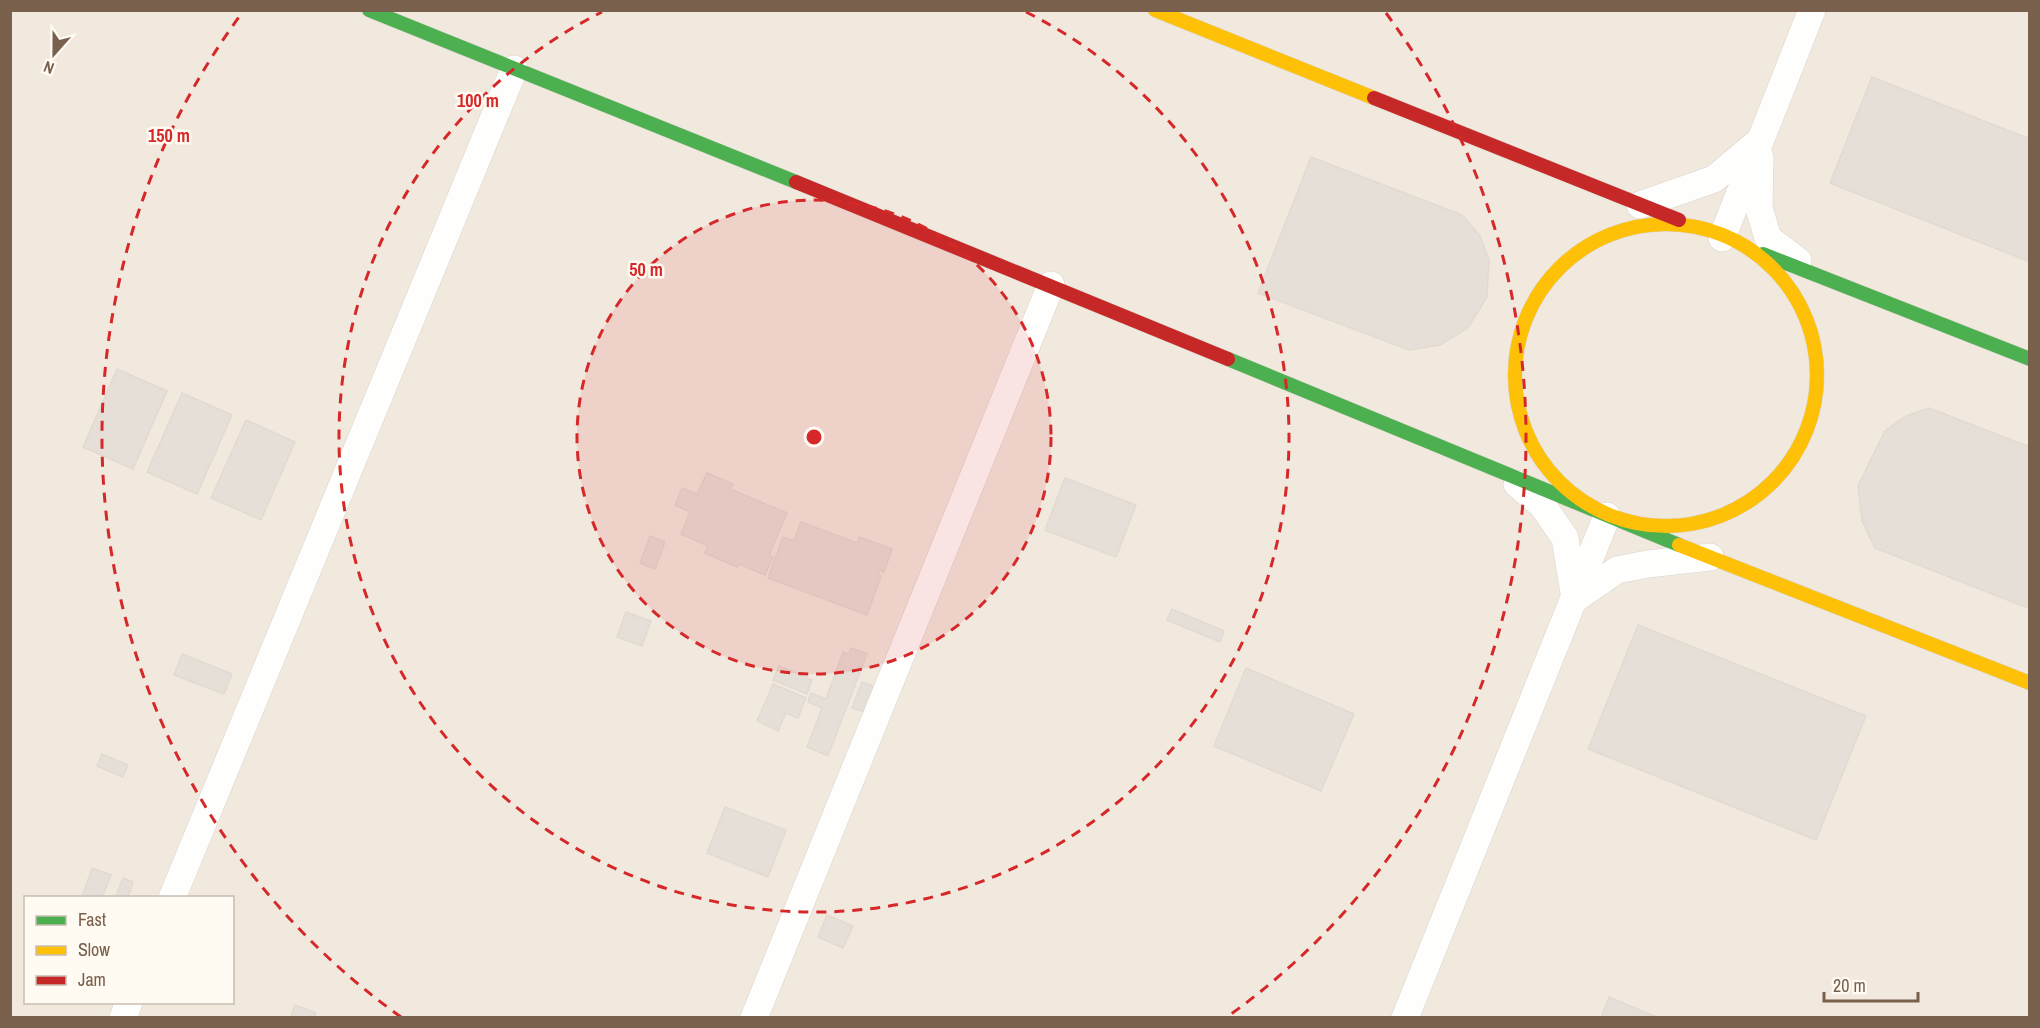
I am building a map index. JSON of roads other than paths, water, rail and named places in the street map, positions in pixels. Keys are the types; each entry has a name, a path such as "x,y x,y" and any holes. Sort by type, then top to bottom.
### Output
{"street":[{"path":"369,10 1051,285 1607,516 2030,683"},
{"path":"1155,10 1185,16 1640,205 2030,359"},
{"path":"1722,238 1812,10"},
{"path":"172,896 514,69"},
{"path":"1640,205 1714,179 1760,141"},
{"path":"1760,141 1759,208 1768,238 1818,276"},
{"path":"1674,224 1722,238 1766,261 1798,299 1815,346 1817,396 1802,443 1772,484 1731,512 1683,526 1632,522 1607,516 1587,504 1548,471 1523,428 1514,378 1520,329 1543,285 1579,249 1624,228 1674,224"},
{"path":"754,1017 1051,285"},
{"path":"1507,475 1543,506 1565,538 1575,599"},
{"path":"1405,1017 1607,516"},
{"path":"1575,599 1617,570 1710,557"}]}
